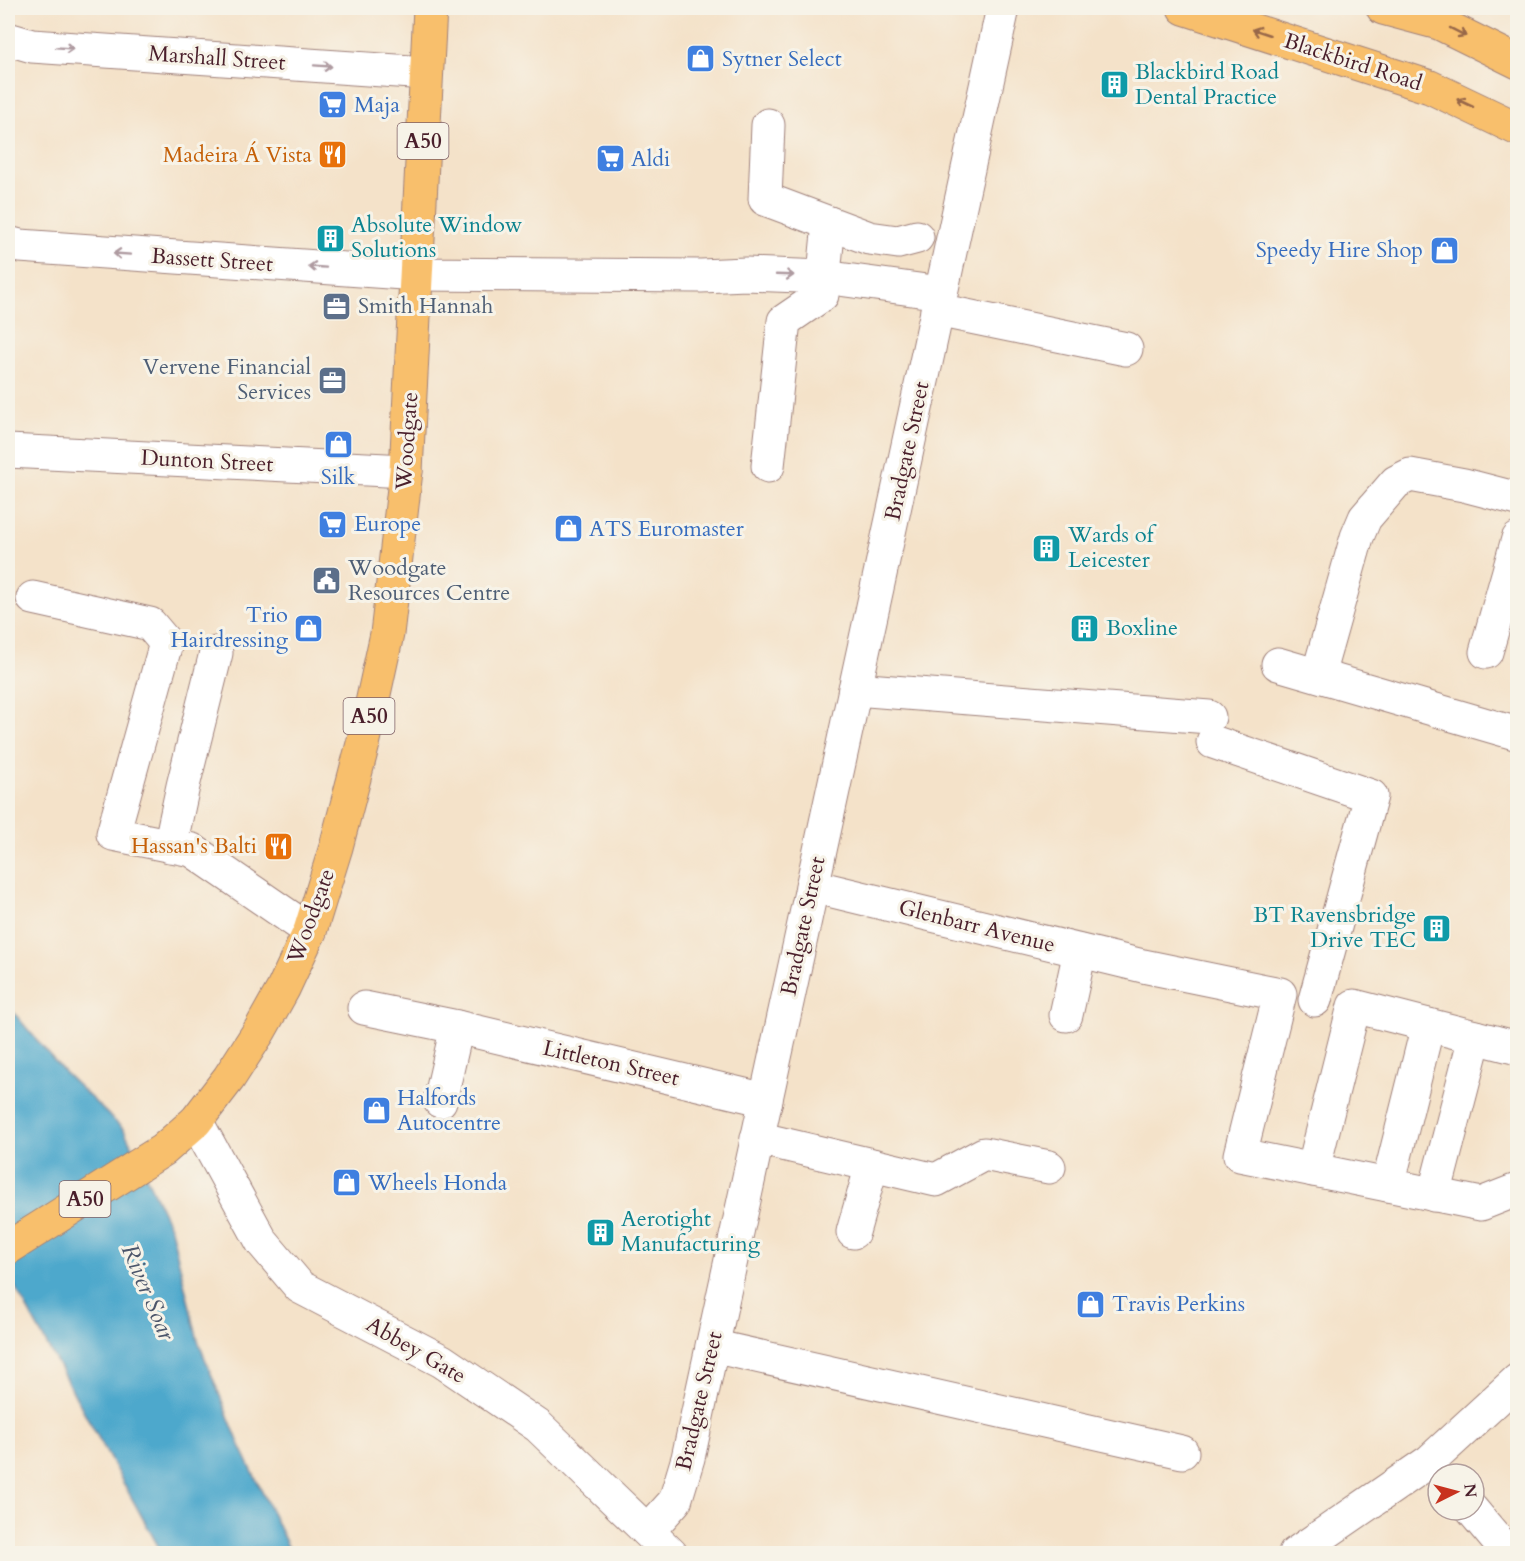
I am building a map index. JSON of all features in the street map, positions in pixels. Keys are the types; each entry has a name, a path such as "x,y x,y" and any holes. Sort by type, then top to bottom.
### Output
{"main road":[{"name":"Woodgate","path":"196,1121 229,1078 260,1030 310,931 336,848 361,751 387,634 406,471 430,8"},
{"name":"Blackbird Road","path":"1184,8 1430,87 1518,129"},
{"path":"1383,8 1439,23 1518,63"},
{"name":"A50","path":"8,1248 163,1150 196,1121"}],"street":[{"name":"Bradgate Street","path":"648,1532 675,1501 688,1458 1003,8"},
{"name":"Marshall Street","path":"8,39 32,46 426,73"},
{"path":"768,125 765,199 869,238 898,242 917,237"},
{"path":"768,466 784,321 822,295 830,223"},
{"name":"Bassett Street","path":"8,243 20,246 417,274 700,276 746,274 824,277 939,302"},
{"path":"939,302 1126,349"},
{"name":"Dunton Street","path":"8,451 406,471"},
{"path":"1318,675 1360,527 1396,482 1410,475 1464,485 1518,499"},
{"path":"1486,652 1518,539"},
{"path":"33,598 150,624 166,643 113,834 192,850 310,931"},
{"path":"171,846 183,786 216,653"},
{"path":"1278,664 1518,734"},
{"path":"855,689 1211,730 1371,796 1315,1000"},
{"name":"Glenbarr Avenue","path":"812,886 1143,966 1280,994 1354,1006 1518,1048"},
{"path":"1066,1015 1080,951"},
{"path":"1280,994 1240,1155 1480,1204 1516,1188"},
{"path":"1313,1170 1354,1006"},
{"name":"Littleton Street","path":"364,1008 457,1027 766,1100"},
{"path":"1388,1185 1428,1025"},
{"path":"440,1101 457,1027"},
{"path":"1434,1195 1475,1037"},
{"name":"Abbey Gate","path":"196,1121 262,1242 300,1287 442,1361 538,1426 671,1554"},
{"path":"757,1138 936,1180 984,1154 1049,1167"},
{"path":"852,1232 872,1165"},
{"path":"712,1346 1182,1452"},
{"path":"1441,1462 1518,1380"},
{"path":"1295,1554 1426,1473"},
{"path":"1482,1522 1509,1554"}],"water":[{"name":"River Soar","path":"8,1006 64,1072 124,1130 171,1229 198,1341 238,1441 291,1553 162,1553 8,1274"}],"place":[{"name":"Sytner Select","path":"701,59"},
{"name":"Blackbird Road Dental Practice","path":"1114,85"},
{"name":"Maja","path":"333,105"},
{"name":"Madeira Á Vista","path":"333,155"},
{"name":"Aldi","path":"610,159"},
{"name":"Absolute Window Solutions","path":"330,238"},
{"name":"Speedy Hire Shop","path":"1444,250"},
{"name":"Smith Hannah","path":"337,306"},
{"name":"Vervene Financial Services","path":"332,380"},
{"name":"Silk","path":"338,445"},
{"name":"Europe","path":"333,524"},
{"name":"ATS Euromaster","path":"568,529"},
{"name":"Wards of Leicester","path":"1047,548"},
{"name":"Woodgate Resources Centre","path":"327,581"},
{"name":"Trio Hairdressing","path":"309,628"},
{"name":"Boxline","path":"1085,628"},
{"name":"Hassan's Balti","path":"278,846"},
{"name":"BT Ravensbridge Drive TEC","path":"1437,928"},
{"name":"Halfords Autocentre","path":"376,1111"},
{"name":"Wheels Honda","path":"347,1183"},
{"name":"Aerotight Manufacturing","path":"600,1232"},
{"name":"Travis Perkins","path":"1091,1304"}]}
